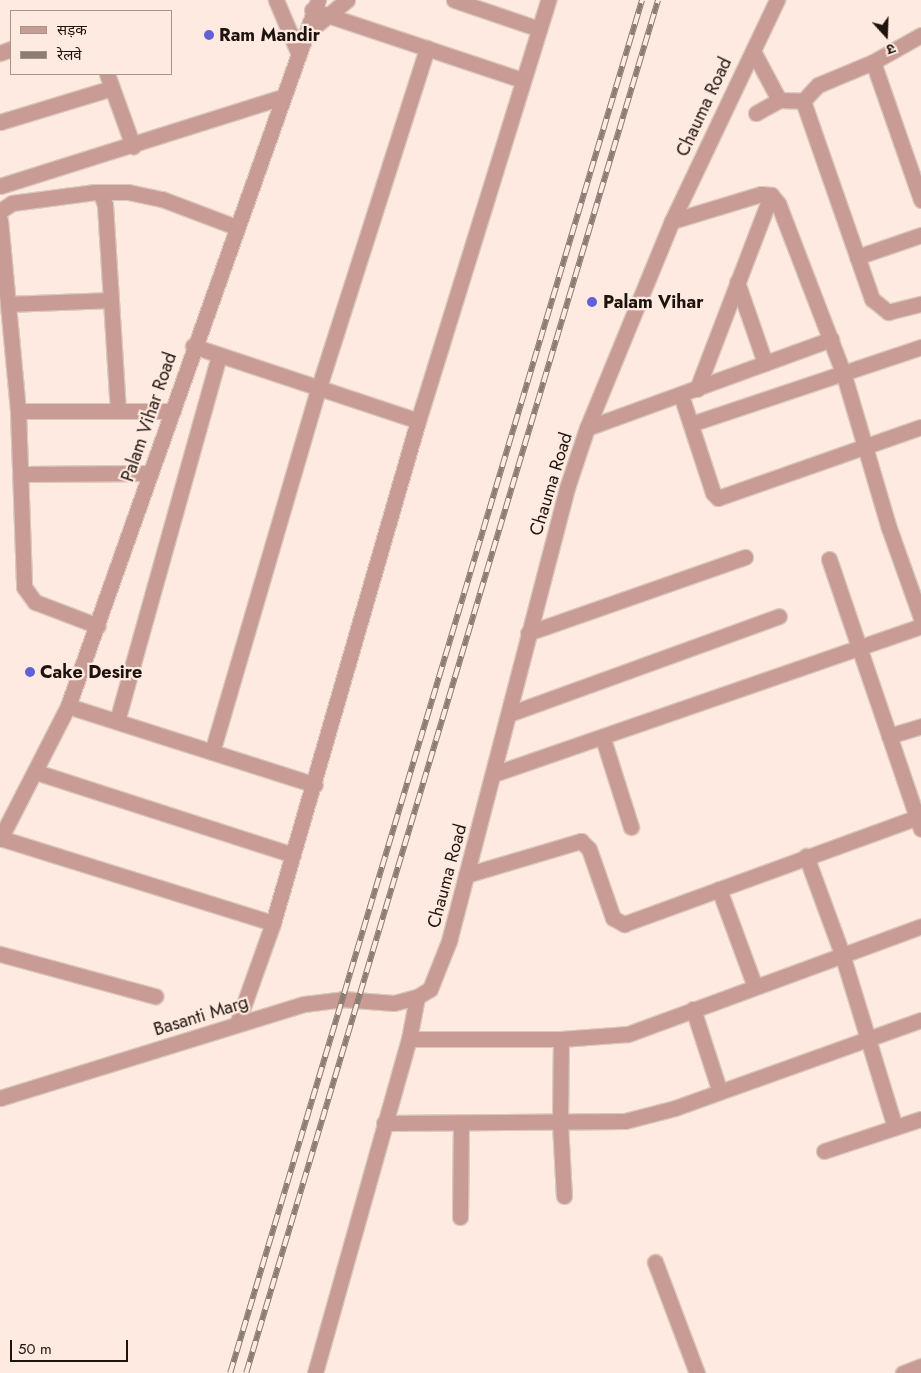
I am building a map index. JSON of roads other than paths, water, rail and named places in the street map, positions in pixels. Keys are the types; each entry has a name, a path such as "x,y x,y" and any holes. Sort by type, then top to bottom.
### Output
{"street":[{"path":"276,0 298,52"},
{"path":"304,36 331,17 348,0"},
{"path":"454,0 539,29"},
{"path":"236,1024 273,923 294,855 418,421 548,0"},
{"name":"Chauma Road","path":"417,997 430,989 441,964 494,774 528,634 567,488 587,428 672,221 743,65 753,52 777,0"},
{"path":"315,5 331,17 523,80"},
{"name":"Palam Vihar Road","path":"0,839 36,772 68,706 98,626 193,346 315,5"},
{"path":"756,113 779,100 803,101 818,85 919,42"},
{"path":"212,752 318,390 427,48"},
{"path":"753,52 779,100"},
{"path":"874,62 921,200"},
{"path":"0,122 109,81 133,146"},
{"path":"0,186 133,146 282,97"},
{"path":"803,101 872,299 882,310 899,312 921,304"},
{"path":"0,211 12,203 95,192 101,194 128,192 146,195 236,228"},
{"path":"101,194 105,205 118,410"},
{"path":"672,221 761,194 771,194"},
{"path":"697,389 771,194"},
{"path":"771,194 784,216 843,372 921,618"},
{"path":"0,220 18,410 24,587 28,595 35,602 98,626"},
{"path":"857,257 921,235"},
{"path":"737,282 765,363"},
{"path":"8,304 111,300"},
{"path":"587,428 831,339"},
{"path":"193,346 318,390 418,421"},
{"path":"691,424 843,372 921,348"},
{"path":"117,721 219,355"},
{"path":"681,395 718,498 921,427"},
{"path":"18,410 172,411"},
{"path":"21,474 149,473"},
{"path":"528,634 745,557"},
{"path":"466,875 575,840 581,841 589,849 613,918 618,923 624,924 806,856 920,821 829,559"},
{"path":"509,714 779,616"},
{"path":"585,752 859,647 921,626"},
{"path":"68,706 315,785"},
{"path":"889,736 921,726"},
{"path":"494,774 613,741"},
{"path":"613,741 631,827"},
{"path":"36,772 294,855"},
{"path":"0,839 273,923"},
{"path":"806,856 842,954 869,1037 895,1127"},
{"path":"719,889 755,986"},
{"path":"410,1039 562,1039 628,1034 921,926"},
{"path":"0,954 155,996"},
{"path":"315,1373 384,1123 410,1039 417,997"},
{"name":"Basanti Marg","path":"0,1098 236,1024 318,1002 342,999 394,1003 417,997"},
{"path":"693,1009 720,1092"},
{"path":"384,1123 625,1121 676,1108 869,1037 921,1020"},
{"path":"562,1039 560,1123 564,1196"},
{"path":"824,1151 921,1119"},
{"path":"460,1217 461,1123"},
{"path":"655,1262 697,1373"},
{"path":"903,1373 921,1366"}],"railway":[{"path":"230,1373 642,0"},
{"path":"246,1373 658,0"}],"place":[{"name":"Ram Mandir","path":"209,35"},
{"name":"Palam Vihar","path":"592,302"},
{"name":"Cake Desire","path":"30,672"}]}
